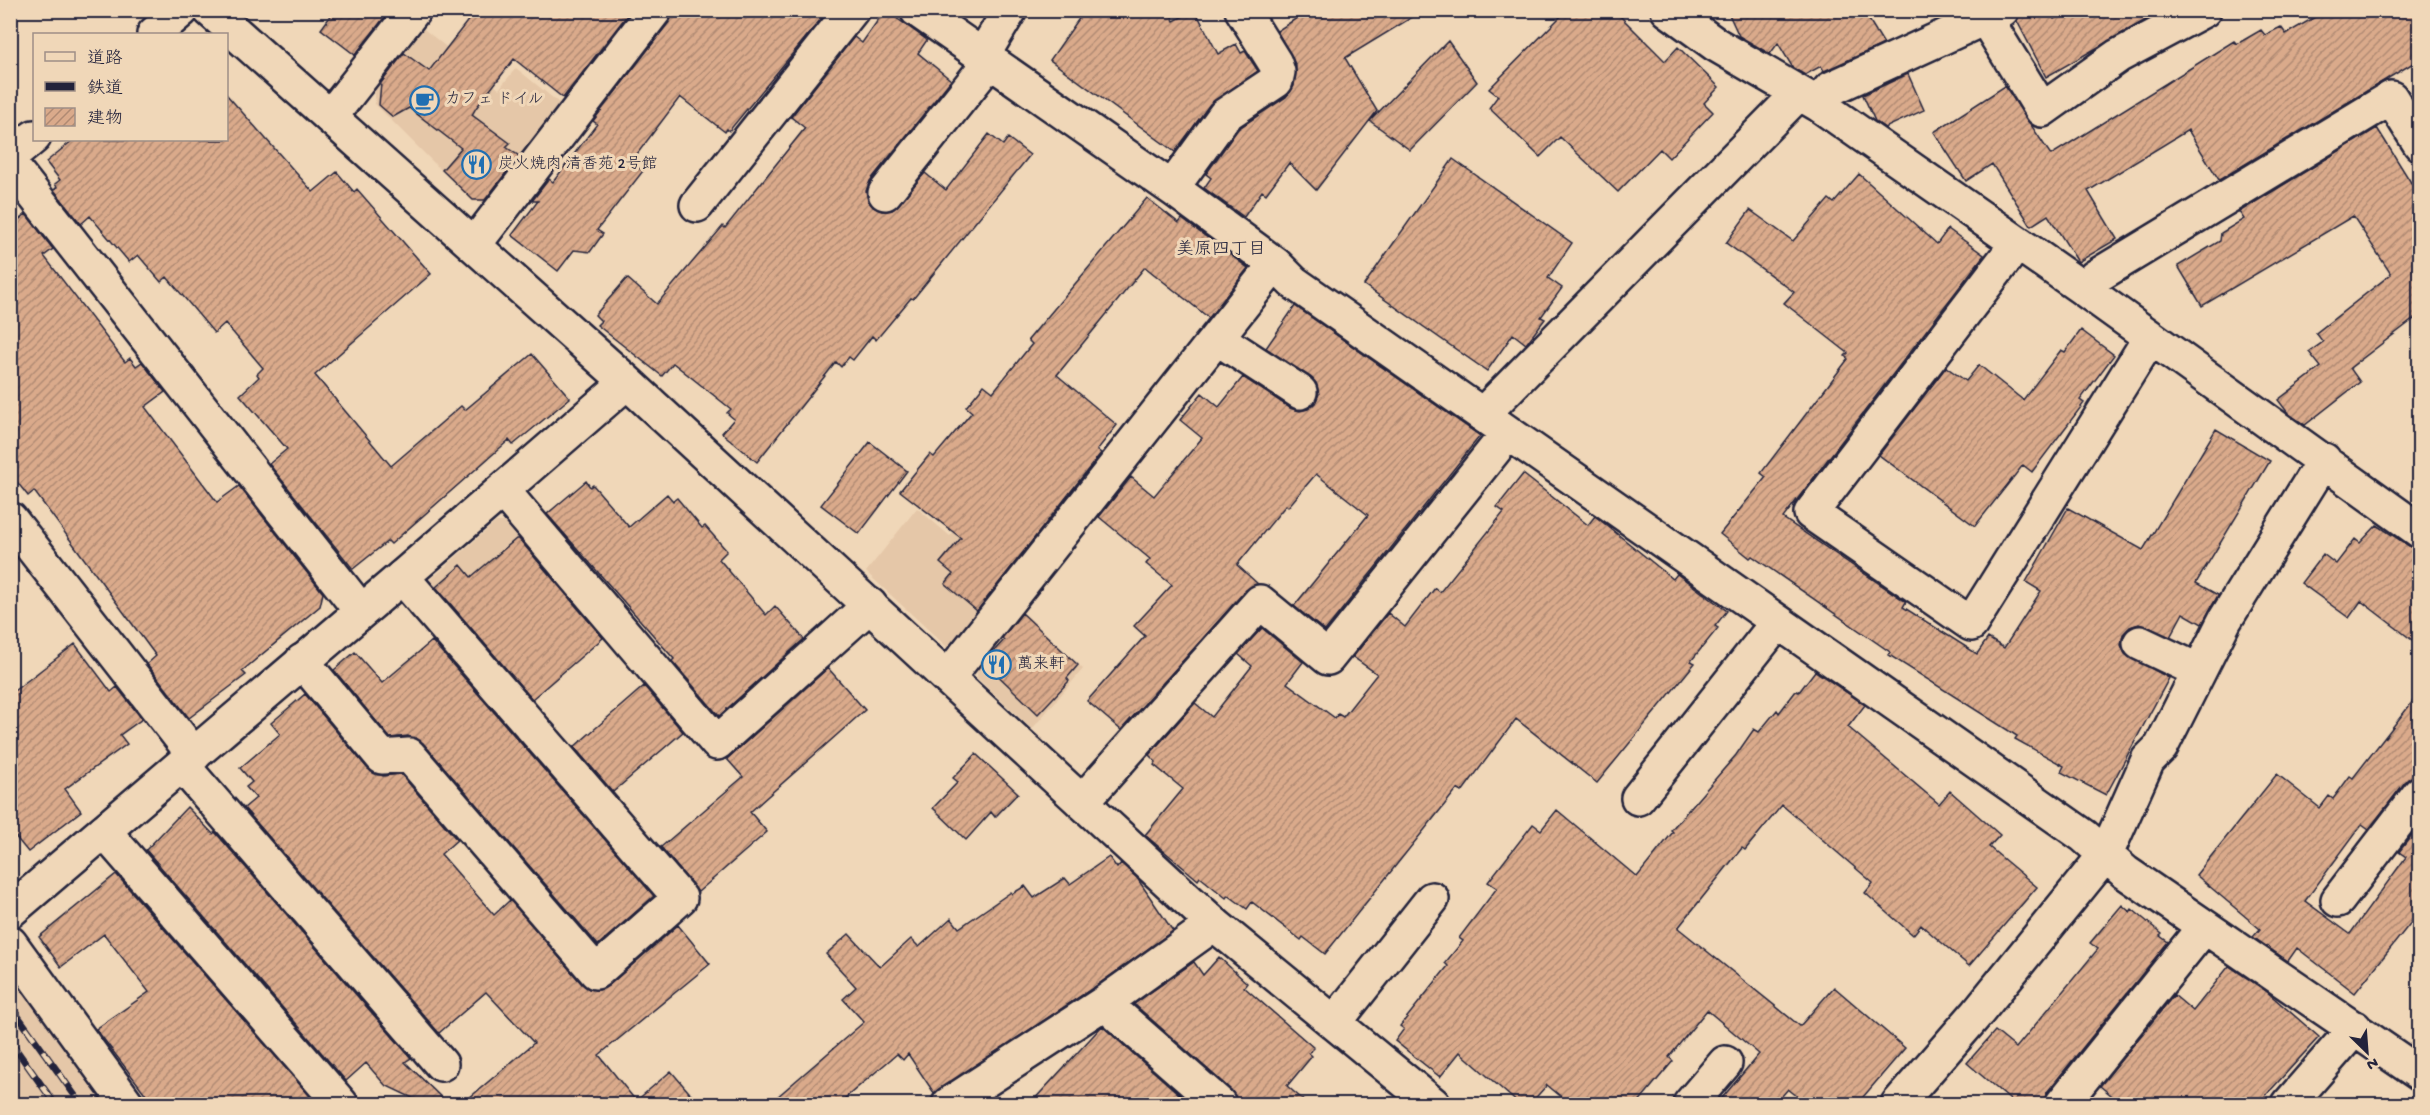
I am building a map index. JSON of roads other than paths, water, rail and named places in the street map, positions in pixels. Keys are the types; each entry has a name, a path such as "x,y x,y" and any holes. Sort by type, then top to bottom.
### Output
{"street":[{"path":"155,33 182,10"},
{"path":"210,10 627,382 1214,924 1434,1104"},
{"path":"330,117 414,10"},
{"path":"474,245 655,10"},
{"path":"697,205 852,10"},
{"path":"917,10 1172,188 1275,264 1293,282 2084,836 2125,872 2420,1074"},
{"path":"885,193 987,58 1010,10"},
{"path":"1172,188 1225,115 1276,81 1278,72 1275,63 1242,10"},
{"path":"1668,10 1715,44 1808,99 2016,245 2085,290 2417,524"},
{"path":"1082,802 1260,602 1328,658 1496,424 1808,99 1994,15 2042,110 2118,56 2204,10"},
{"path":"2085,290 2095,277 2391,98 2420,144"},
{"path":"10,157 33,138"},
{"path":"10,165 362,611"},
{"path":"2016,245 1811,513 1971,624 2150,338"},
{"path":"948,677 1275,264"},
{"path":"1217,338 1300,392"},
{"path":"14,900 104,831 627,382"},
{"path":"1898,1104 1978,1012 2106,854 2148,760 2161,747 2226,620 2324,460"},
{"path":"502,491 717,743 870,605"},
{"path":"10,519 188,760 441,1064"},
{"path":"302,661 382,757 409,755 596,972 680,898 402,577"},
{"path":"1638,798 1777,623"},
{"path":"2140,644 2199,671"},
{"path":"2338,900 2420,793"},
{"path":"104,831 341,1104"},
{"path":"1335,1022 1432,898"},
{"path":"949,1104 1104,1003 1214,924"},
{"path":"2062,1104 2204,927"},
{"path":"10,943 127,1104"},
{"path":"1104,1003 1219,1104"},
{"path":"2289,1104 2355,1028"},
{"path":"1690,1104 1725,1063"}],"railway":[{"path":"10,1005 81,1104"},
{"path":"10,1041 55,1104"}],"place":[{"name":"カフェ ドイル","path":"424,100"},
{"name":"炭火焼肉 清香苑 2号館","path":"477,165"},
{"name":"萬来軒","path":"996,665"}],"district":[{"name":"美原四丁目","path":"1221,250"}]}
